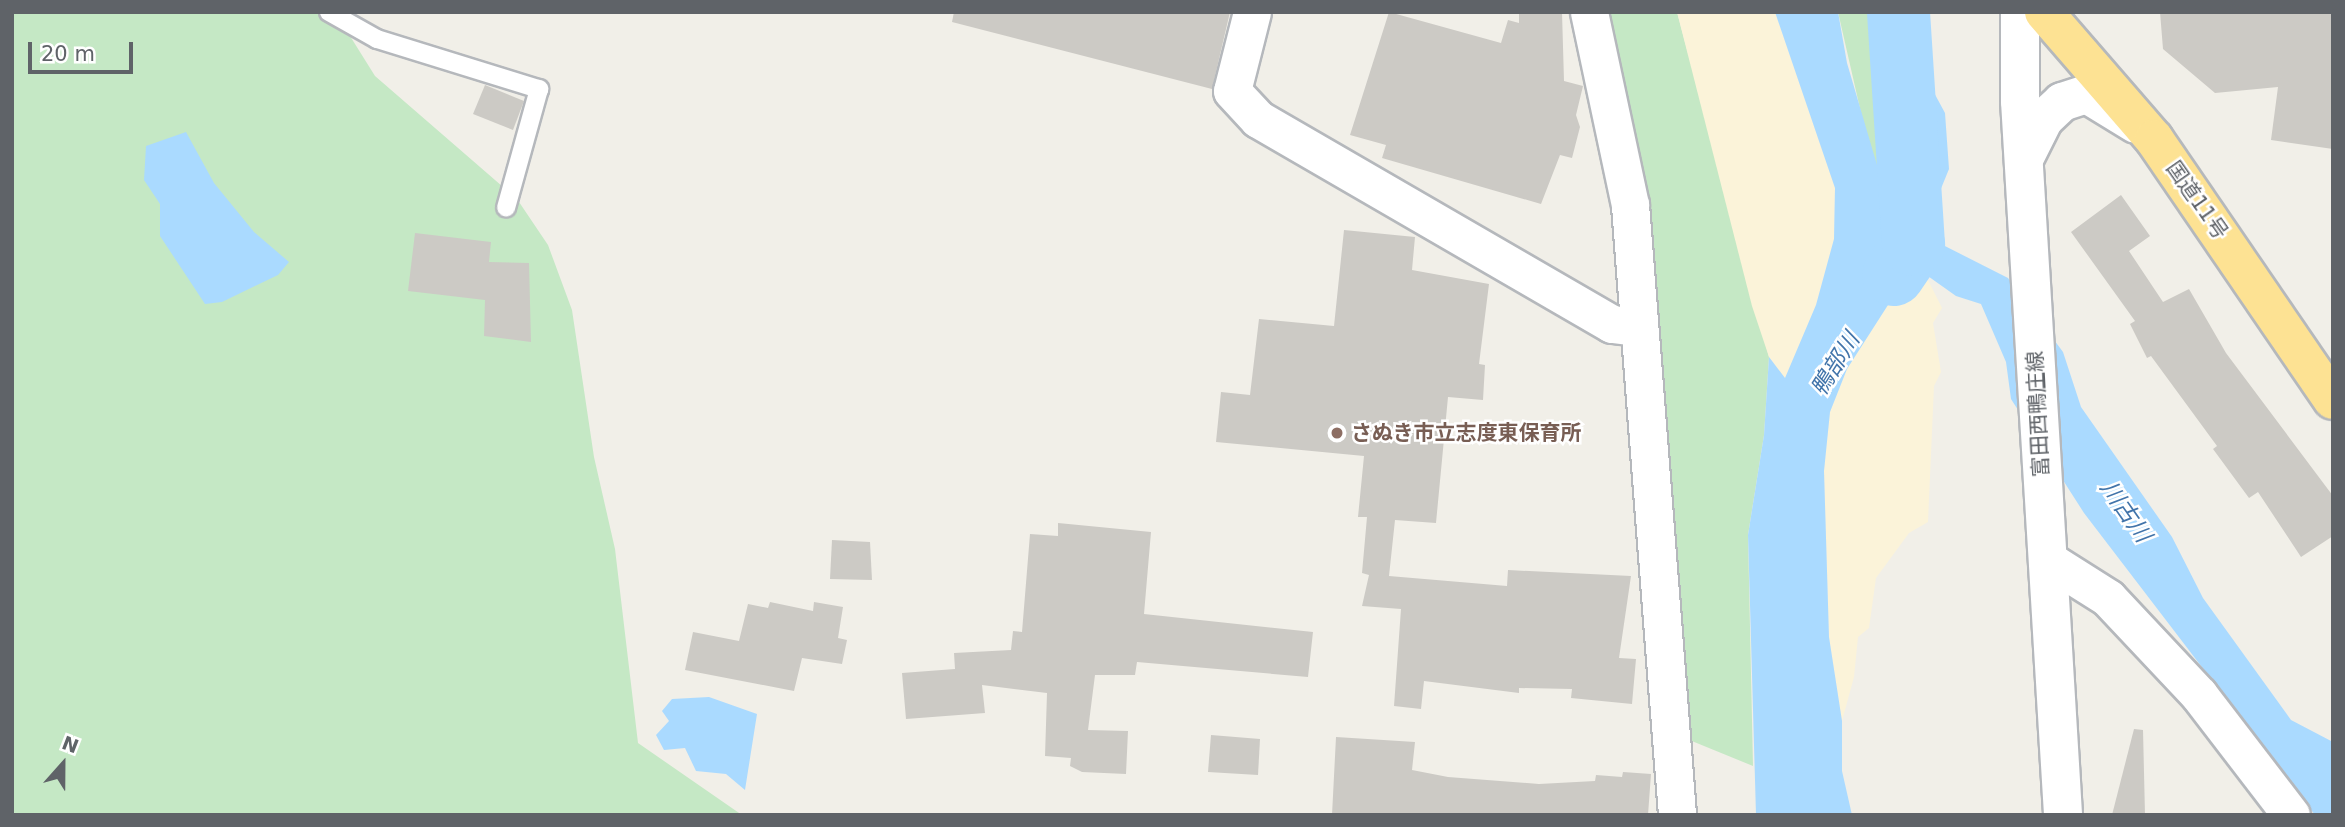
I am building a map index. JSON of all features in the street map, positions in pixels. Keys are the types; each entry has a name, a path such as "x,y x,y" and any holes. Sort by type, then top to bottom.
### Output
{"highway":[{"name":"国道11号","path":"2044,12 2154,139 2333,400"}],"main road":[{"name":"富田西鴨庄線","path":"2020,12 2024,159 2063,815"},
{"path":"2024,159 2044,119 2062,102 2087,94 2119,110 2154,139"}],"street":[{"path":"1252,12 1232,91 1258,119 1612,324 1636,327"},
{"path":"1589,12 1630,205 1636,327 1677,815"},
{"path":"2048,560 2117,608 2199,695 2291,815"}],"lane":[{"path":"329,12 377,39 539,89 506,208"}],"green space":[{"path":"12,12 335,12 375,76 517,199 548,245 572,310 594,457 615,549 638,743 742,815 12,815"},
{"path":"1610,12 1677,12 1769,357 1764,435 1748,535 1753,766 1682,737 1638,194"},
{"path":"1838,12 1877,12 1906,116 1913,155 1910,193 1899,203 1898,240 1890,240"}],"sand":[{"path":"1677,12 1775,12 1835,188 1834,239 1816,305 1785,379 1769,357 1752,306"},
{"path":"1925,274 1942,308 1933,323 1941,372 1934,386 1928,522 1909,533 1876,578 1869,628 1858,637 1854,677 1842,721 1829,637 1824,471 1830,412 1847,369 1904,279"}],"water":[{"name":"川古川","path":"1775,12 1838,12 1847,63 1877,165 1890,240 1898,240 1899,203 1910,193 1913,155 1877,12 1912,12 1925,76 1945,113 1949,169 1929,218 1935,241 2008,278 2063,352 2081,407 2172,537 2203,598 2291,720 2333,742 2333,815 2315,815 2084,513 2011,399 2006,362 1981,304 1956,296 1925,274 1904,280 1847,369 1830,412 1824,471 1829,637 1842,721 1842,771 1852,815 1756,815 1748,535 1764,435 1769,357 1785,378 1816,305 1834,239 1835,188"},
{"path":"186,132 214,183 254,232 289,262 278,275 222,302 205,304 160,236 160,204 144,180 146,146"},
{"path":"709,697 757,714 745,790 726,774 696,771 685,748 664,750 656,735 669,721 662,711 672,699"}],"building":[{"path":"954,12 1230,12 1212,89 952,22"},
{"path":"1389,12 1501,43 1508,20 1519,23 1519,12 1562,12 1564,81 1583,86 1576,115 1580,127 1572,158 1560,155 1541,204 1382,158 1386,145 1350,135"},
{"path":"2160,12 2333,12 2333,149 2271,140 2278,87 2215,93 2163,49"},
{"path":"485,85 524,101 513,130 473,114"},
{"path":"2121,195 2150,236 2129,251 2163,302 2189,289 2226,353 2333,496 2333,536 2301,557 2258,492 2249,498 2213,449 2217,446 2151,356 2147,358 2130,324 2135,321 2071,232"},
{"path":"1344,230 1415,237 1412,270 1489,284 1479,364 1485,365 1483,400 1448,397 1436,523 1395,520 1389,576 1507,586 1508,570 1631,576 1619,658 1636,659 1632,704 1571,698 1572,689 1519,688 1519,693 1424,681 1421,709 1394,706 1401,609 1362,606 1369,575 1362,573 1367,517 1358,517 1364,456 1216,442 1221,392 1250,395 1259,319 1334,326"},
{"path":"415,233 491,242 489,262 529,263 531,342 484,336 485,300 408,291"},
{"path":"1058,523 1151,532 1144,614 1313,632 1308,677 1137,662 1135,675 1095,675 1088,730 1128,731 1126,774 1082,772 1070,766 1071,758 1045,756 1047,693 982,685 985,713 906,719 902,673 955,669 954,653 1011,650 1013,631 1022,632 1030,534 1058,536"},
{"path":"832,540 870,542 872,580 830,579"},
{"path":"770,602 813,611 814,602 843,607 838,638 847,640 842,664 802,658 794,691 685,670 693,632 739,641 748,604 768,608"},
{"path":"2134,729 2143,730 2145,815 2112,815"},
{"path":"1211,735 1260,739 1258,775 1208,772"},
{"path":"1336,737 1415,742 1412,770 1448,777 1539,784 1595,781 1596,775 1622,777 1623,772 1651,774 1648,815 1332,815"}],"waterway":[{"name":"鴨部川","path":"1893,274 1913,244 1898,12"}],"place":[{"name":"さぬき市立志度東保育所","path":"1337,433"}]}
